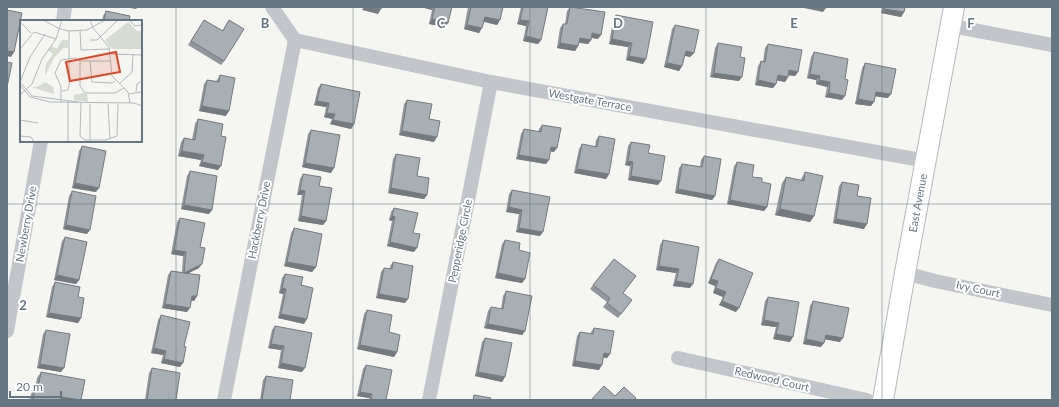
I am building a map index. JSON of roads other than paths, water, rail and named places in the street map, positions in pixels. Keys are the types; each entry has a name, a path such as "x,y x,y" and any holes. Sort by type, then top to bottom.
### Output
{"street":[{"path":"63,20 65,7"},
{"path":"272,7 295,40"},
{"path":"953,16 1052,45"},
{"name":"East Avenue","path":"883,400 953,16"},
{"name":"Westgate Terrace","path":"295,40 491,82 926,161"},
{"name":"Hackberry Drive","path":"224,400 295,40"},
{"name":"Pepperidge Circle","path":"429,400 491,82"},
{"name":"Newberry Drive","path":"7,331 41,142"},
{"name":"Ivy Court","path":"905,273 935,281 1052,305"},
{"name":"Redwood Court","path":"678,358 867,400"}]}
